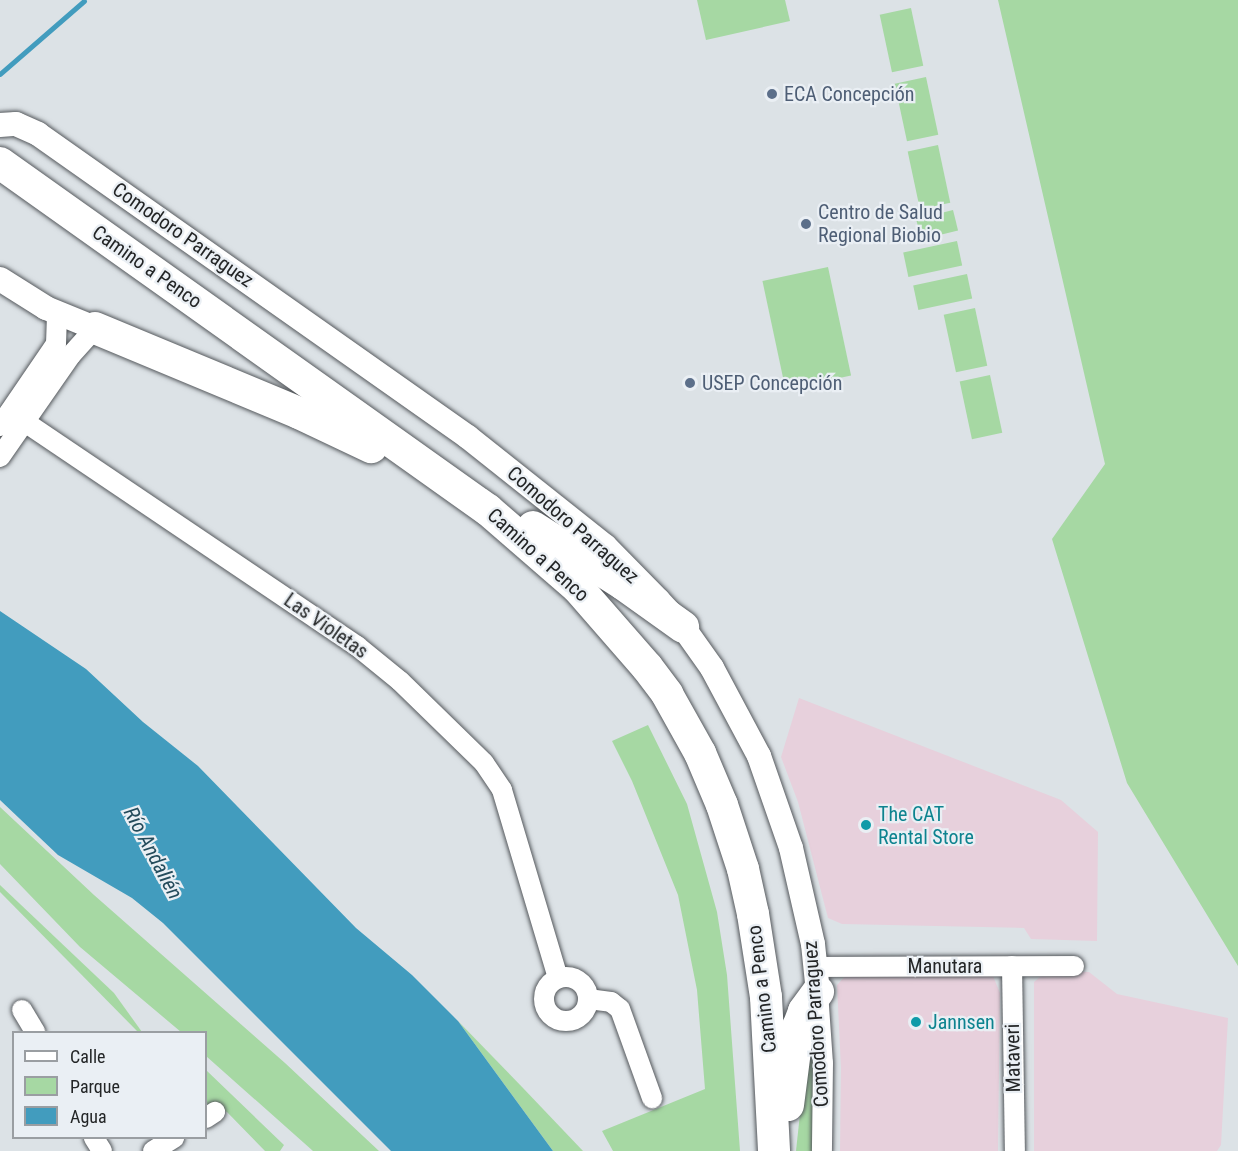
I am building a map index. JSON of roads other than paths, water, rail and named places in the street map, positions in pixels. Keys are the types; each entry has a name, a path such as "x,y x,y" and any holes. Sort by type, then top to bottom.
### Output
{"highway":[{"name":"Camino a Penco","path":"0,163 451,481 552,563 602,613 667,694 700,753 730,826 757,934 771,1049 774,1151"},
{"name":"Camino a Penco","path":"0,184 482,527 564,598 612,650 654,709 672,740 703,805 735,908 747,978 756,1151"},
{"path":"95,328 299,413 371,447"},
{"path":"451,481 561,544 683,627"},
{"path":"782,1151 798,1027 817,979"}],"street":[{"name":"Comodoro Parraguez","path":"0,125 16,124 38,134 468,437 605,546 683,627 728,694 759,756 774,793 800,880 817,979 823,1063 822,1151"},
{"path":"3,287 95,328 11,420"},
{"path":"0,457 11,420 56,344 57,312"},
{"name":"Las Violetas","path":"11,420 357,646 400,681 494,776 502,790 542,923 566,978"},
{"name":"Manutara","path":"817,979 1012,966 1074,966"},
{"name":"Mataveri","path":"1012,966 1015,1151"},
{"path":"566,978 583,985 588,999 586,1008 576,1019 559,1021 550,1016 543,1002 544,992 566,978"},
{"path":"588,999 611,1002 620,1009 652,1098"},
{"path":"22,1010 34,1031"},
{"path":"153,1151 171,1139"}],"water":[{"name":"Río Andalién","path":"0,611 86,669 143,722 198,766 356,928 412,975 458,1021 553,1151 391,1151 163,923 132,898 58,855 0,800"}],"waterway":[{"path":"0,74 84,1"}],"place":[{"name":"ECA Concepción","path":"772,94"},
{"name":"Centro de Salud Regional Biobio","path":"806,224"},
{"name":"USEP Concepción","path":"690,383"},
{"name":"The CAT Rental Store","path":"866,825"},
{"name":"Jannsen","path":"916,1022"}]}
